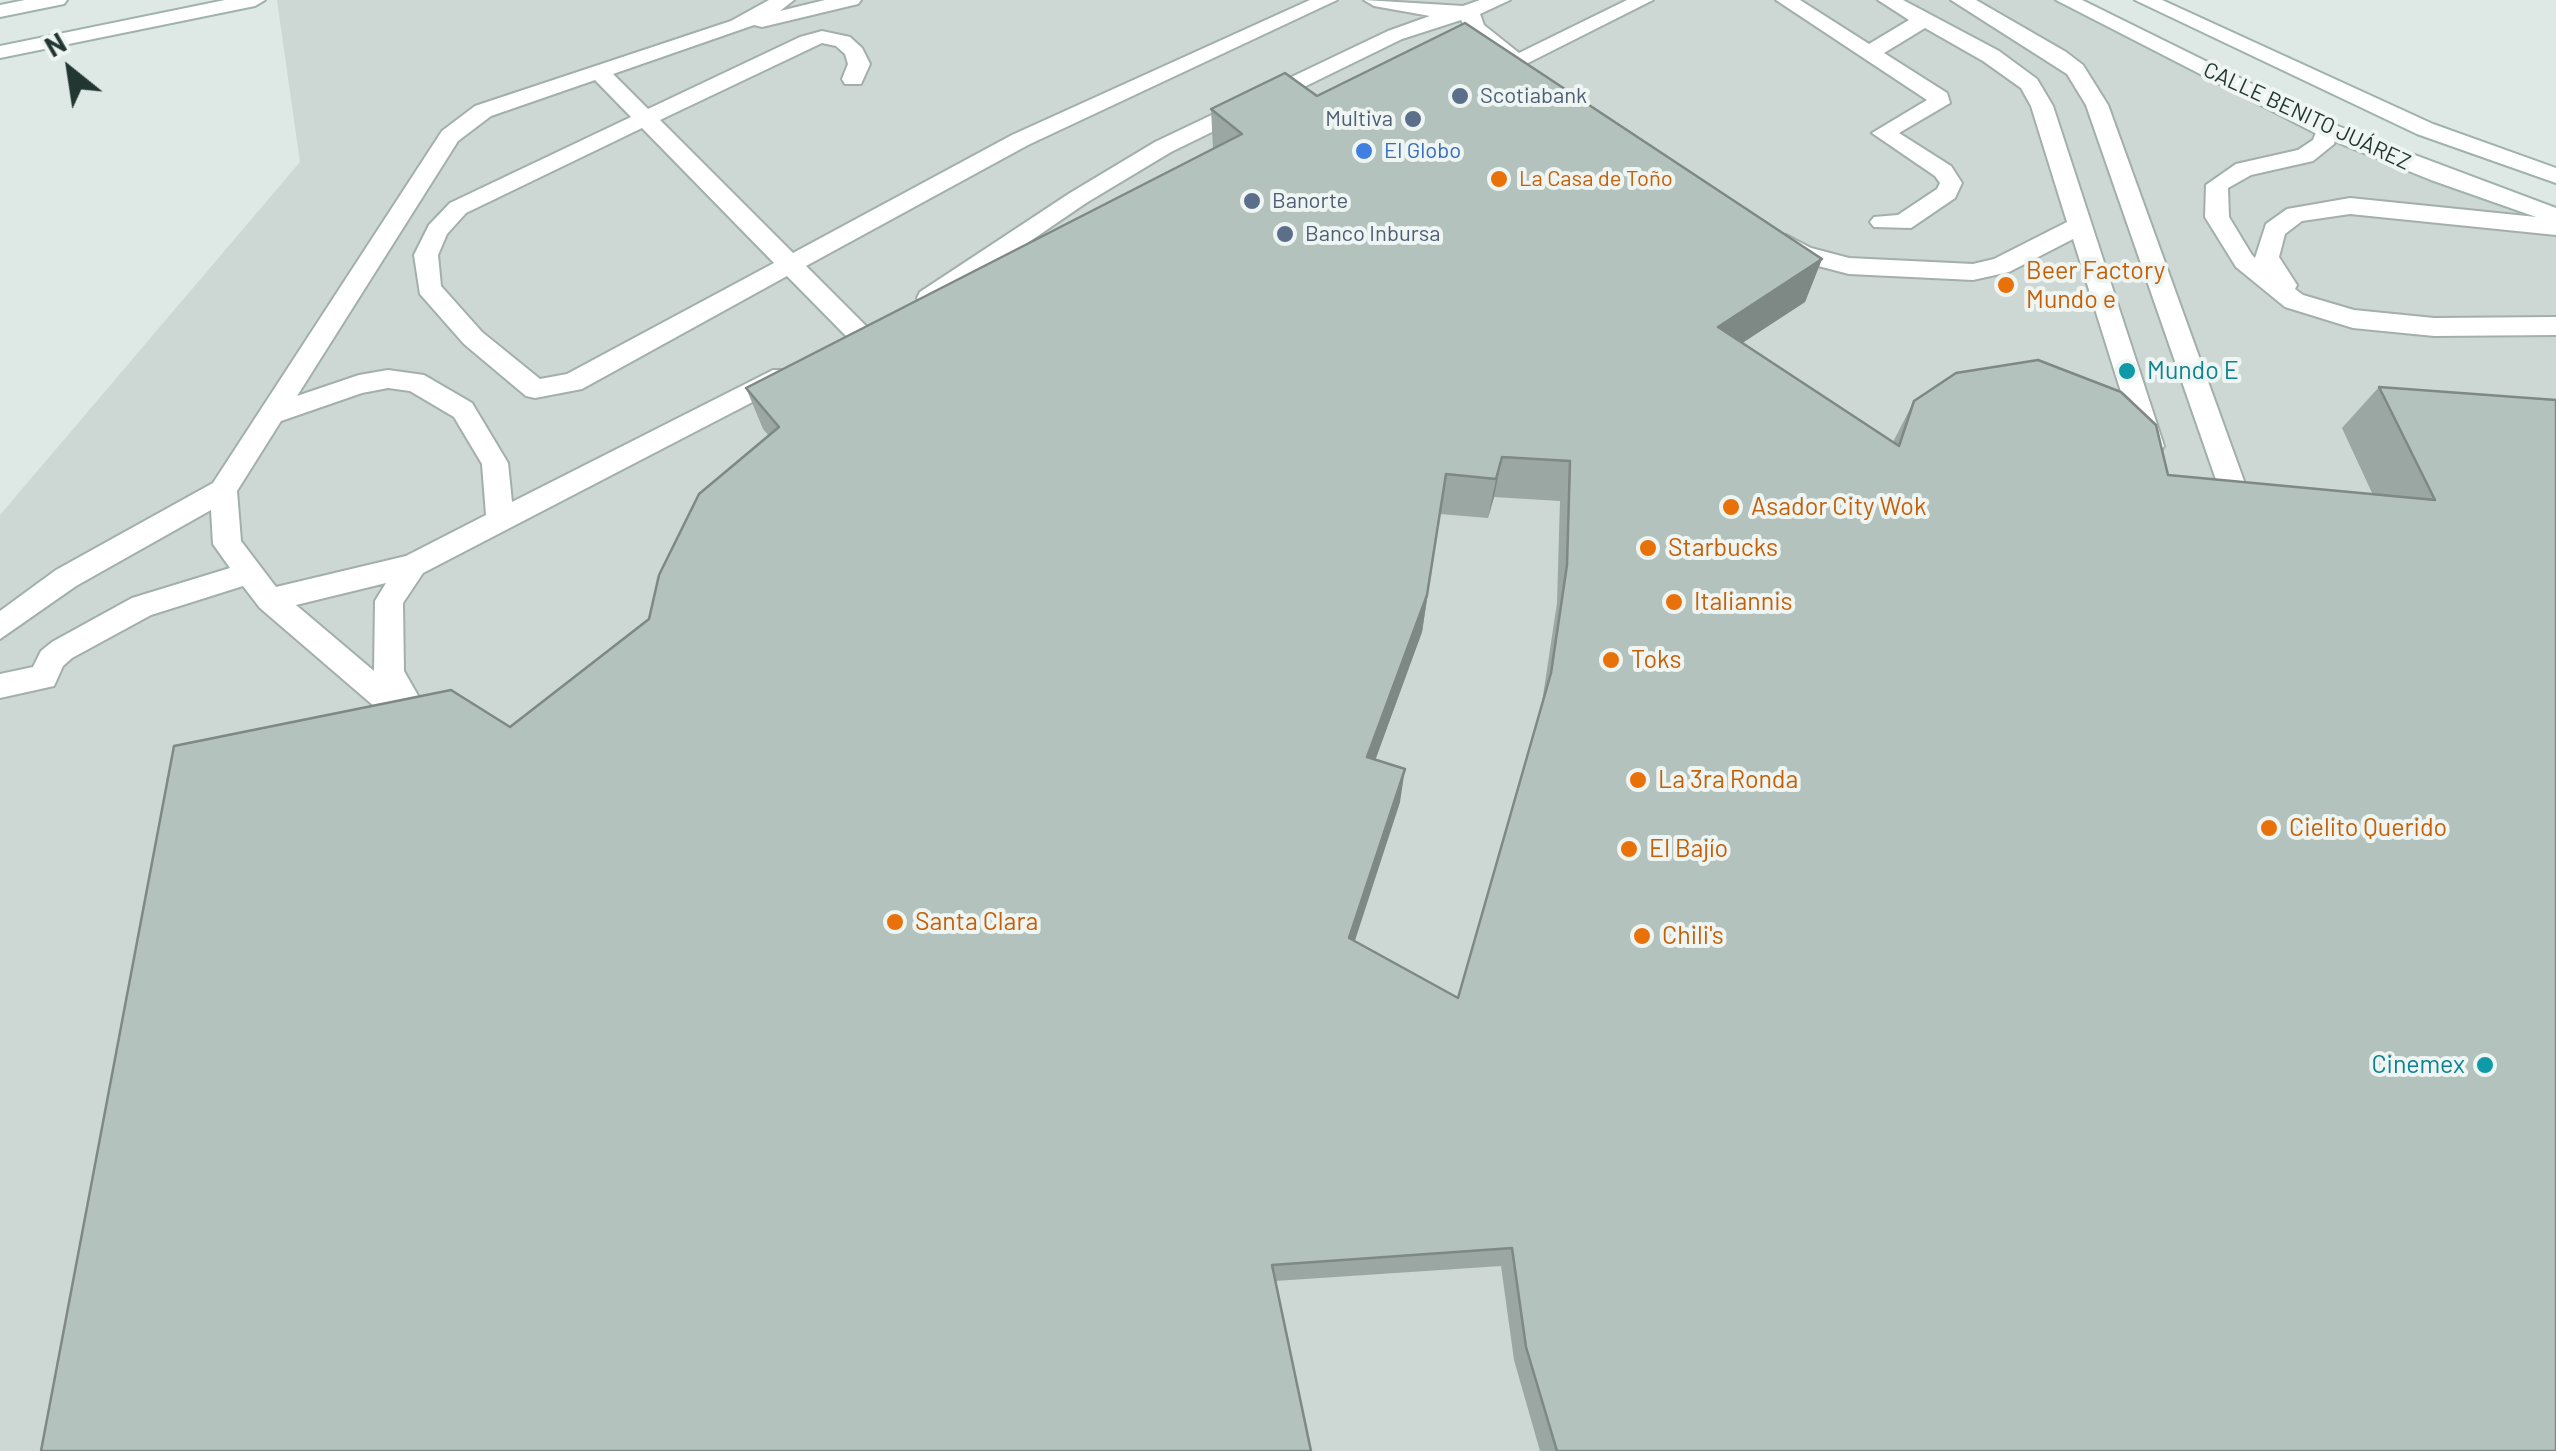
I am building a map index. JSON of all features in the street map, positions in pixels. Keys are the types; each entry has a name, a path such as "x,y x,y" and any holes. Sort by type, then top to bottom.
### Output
{"main road":[{"path":"0,11 56,0"},
{"path":"0,52 254,0"},
{"path":"738,25 784,0"},
{"path":"0,627 66,578 223,490 276,413 450,136 483,111 738,25 799,15 851,0"},
{"path":"853,79 859,64 855,52 843,41 822,37 807,41 458,208 438,231 426,255 429,288 473,338 535,389 573,382 1020,140 1327,0"},
{"path":"1374,0 1424,10 1469,12"},
{"path":"600,72 788,266 852,340 894,319 1163,147 1395,36 1500,0"},
{"path":"1469,12 1475,28 1526,67 1643,0"},
{"path":"1786,0 1871,52 1940,101 1883,134 1943,171 1951,182 1948,193 1903,222 1882,222"},
{"path":"1888,0 1991,56 2028,84 2042,106 2156,464"},
{"path":"1961,0 2075,70 2097,105 2252,539"},
{"name":"CALLE BENITO JUÁREZ","path":"2066,0 2326,130 2439,176 2556,216"},
{"name":"CALLE BENITO JUÁREZ","path":"2145,0 2426,128 2556,176"},
{"path":"1871,52 1924,20"},
{"path":"2326,130 2322,144 2305,156 2244,168 2216,185 2217,217 2244,262 2294,300 2354,319 2434,328 2556,326"},
{"path":"2294,300 2267,257 2274,230 2296,214 2350,206 2556,227"},
{"path":"1772,233 1803,254 1824,262 1973,272 2001,266 2078,226"},
{"path":"270,600 413,565 810,362"},
{"path":"276,413 359,384 388,379 415,382 462,410 495,463 500,522"},
{"path":"223,490 227,544 270,600 421,728 390,672 389,601 413,565"},
{"path":"0,686 44,678 51,659 62,650 142,606 249,573"}],"shaded area":[{"name":"Mundo E","path":"277,0 2066,0 2327,130 2556,216 2556,1451 0,1451 0,515 300,162"}],"building":[{"name":"Mundo E","path":"1465,23 1822,259 1718,327 1899,446 1914,401 1956,373 2038,360 2121,392 2156,425 2168,475 2435,500 2379,387 2556,400 2556,1451 1557,1451 1526,1347 1512,1248 1272,1265 1311,1451 41,1451 174,746 451,690 510,727 649,619 659,575 699,494 779,427 746,388 1242,134 1211,109 1285,73 1317,96","holes":["1502,457 1570,461 1567,565 1551,673 1458,998 1349,938 1405,769 1367,757 1427,595 1446,474 1496,479"]}],"place":[{"name":"Scotiabank","path":"1460,96"},
{"name":"Multiva","path":"1413,119"},
{"name":"El Globo","path":"1364,151"},
{"name":"La Casa de Toño","path":"1499,179"},
{"name":"Banorte","path":"1252,201"},
{"name":"Banco Inbursa","path":"1285,234"},
{"name":"Beer Factory Mundo e","path":"2006,285"},
{"name":"Mundo E","path":"2127,371"},
{"name":"Asador City Wok","path":"1731,507"},
{"name":"Starbucks","path":"1648,548"},
{"name":"Italiannis","path":"1674,602"},
{"name":"Toks","path":"1611,660"},
{"name":"La 3ra Ronda","path":"1638,780"},
{"name":"Cielito Querido","path":"2269,828"},
{"name":"El Bajío","path":"1629,849"},
{"name":"Santa Clara","path":"895,922"},
{"name":"Chili's","path":"1642,936"},
{"name":"Cinemex","path":"2485,1065"}]}
